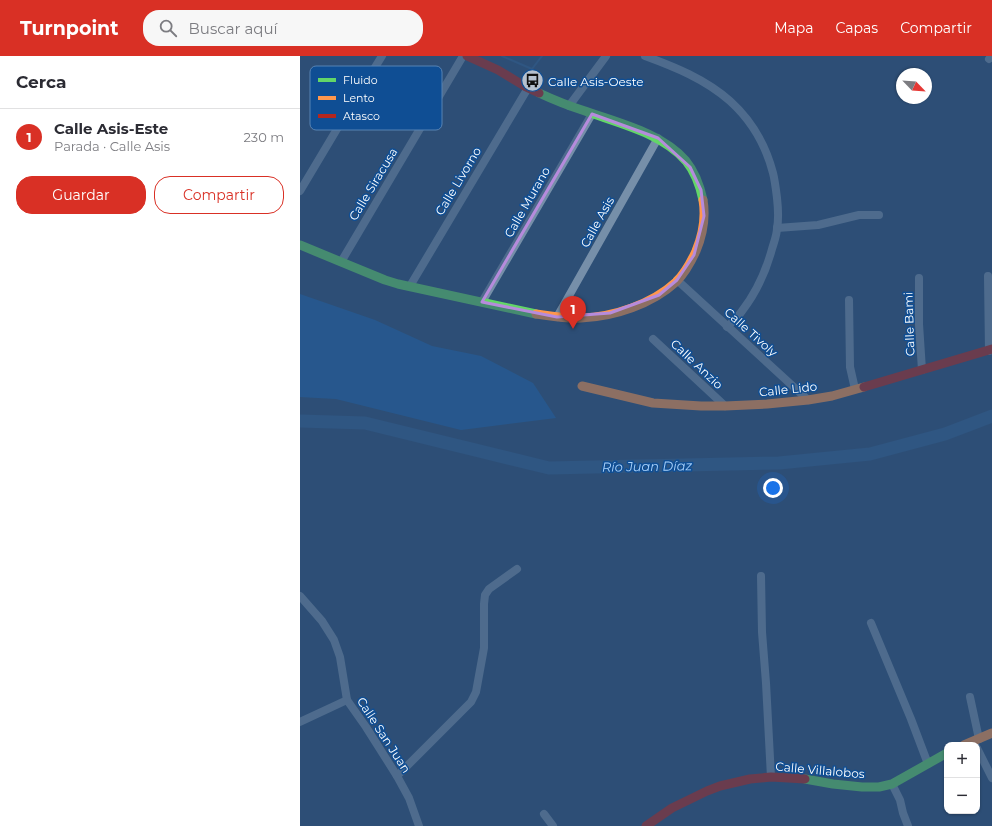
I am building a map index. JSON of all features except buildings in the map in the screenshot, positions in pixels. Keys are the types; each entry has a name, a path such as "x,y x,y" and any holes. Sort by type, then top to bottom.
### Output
{"street":[{"path":"376,66 382,56"},
{"name":"Calle Siracusa","path":"442,91 463,56"},
{"path":"300,246 385,280 557,317 571,318 598,316 636,306 658,295 678,280 694,255 703,228 704,216 699,184 690,167 681,156 658,138 569,106 528,88 497,70 467,56"},
{"path":"569,106 606,56"},
{"path":"644,56 677,69 706,83 730,102 744,116 761,140 772,167 778,205 777,228 768,262 757,287 741,312 728,327"},
{"name":"Calle Livorno","path":"410,286 528,88"},
{"name":"Calle Murano","path":"482,302 592,114"},
{"path":"300,191 336,130"},
{"name":"Calle Siracusa","path":"341,262 419,130"},
{"name":"Calle Asis","path":"557,317 658,138"},
{"path":"777,228 818,225 859,215 879,215"},
{"path":"988,276 990,350"},
{"name":"Calle Bami","path":"919,278 919,324 922,370"},
{"name":"Calle Tivoly","path":"678,280 808,400"},
{"path":"849,300 850,367 855,389"},
{"name":"Calle Anzio","path":"653,339 725,406"},
{"name":"Calle Lido","path":"582,386 653,403 701,406 767,404 832,396 990,350"},
{"path":"398,776 474,697 484,648 485,595 489,589 517,569"},
{"path":"761,576 762,632 771,777"},
{"name":"Calle San Juan","path":"300,596 322,621 334,640 340,657 347,700 398,776 409,798 419,826"},
{"path":"871,623 928,764"},
{"path":"970,697 976,742"},
{"path":"300,722 347,700"},
{"path":"978,742 992,733"},
{"path":"980,752 992,778"},
{"name":"Calle Villalobos","path":"646,826 672,808 720,786 750,779 771,777 805,779 862,787 879,787 892,784 944,755"},
{"path":"892,784 900,800 908,826"},
{"path":"544,814 553,826"}],"highlighted area":[{"path":"592,114 658,138 690,167 701,190 704,216 694,255 677,280 659,295 610,313 557,317 482,302"}],"shaded area":[{"path":"300,294 375,320 432,346 481,356 533,383 556,418 461,430 336,399 300,397"}],"waterway":[{"path":"502,56 532,69 542,56"},
{"name":"Río Juan Díaz","path":"300,421 365,423 549,468 779,463 870,454 945,434 992,416"}],"traffic: fast":[{"path":"539,93 567,105 639,130 665,143 676,151 689,165 697,179 703,200"},
{"path":"300,245 398,284 536,314"},
{"path":"805,779 833,784 879,787 892,784 944,755"}],"traffic: slow":[{"path":"536,314 575,318 594,317 632,308 656,297 676,282 690,263 696,251 703,226 703,200"},
{"path":"582,386 653,403 701,406 767,404 808,400 832,396 864,387"},
{"path":"971,742 992,733"}],"traffic: jam":[{"path":"467,56 498,70 539,93"},
{"path":"864,387 992,349"},
{"path":"646,826 672,808 720,786 750,779 771,777 805,779"}],"place":[{"name":"Calle Asis-Oeste","path":"533,81"},
{"name":"Calle Asis-Este","path":"573,329"}]}
